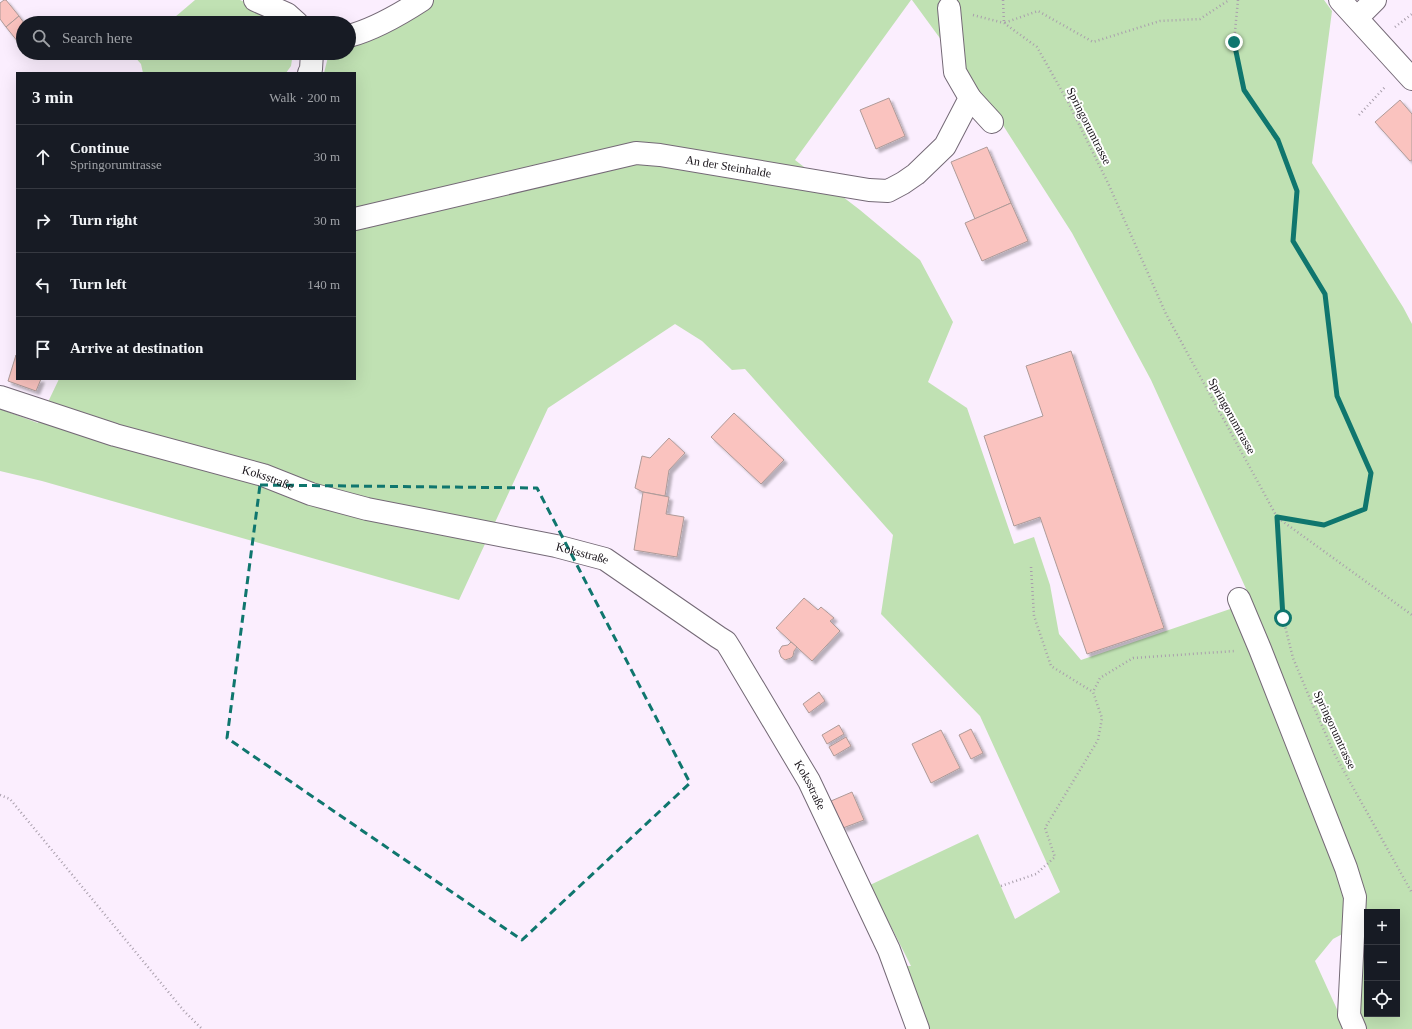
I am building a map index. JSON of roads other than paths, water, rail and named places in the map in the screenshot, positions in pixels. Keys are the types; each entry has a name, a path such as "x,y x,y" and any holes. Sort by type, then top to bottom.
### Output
{"street":[{"path":"255,0 289,16"},
{"path":"356,33 374,27 407,10 422,0"},
{"path":"1340,0 1407,74"},
{"path":"1357,18 1375,0"},
{"path":"949,8 954,72 970,98 992,122"},
{"path":"309,72 311,60"},
{"name":"An der Steinhalde","path":"356,219 636,153 869,190 888,191 916,174 945,146 970,98"},
{"name":"Koksstraße","path":"0,397 115,435 263,475 311,494 367,509 556,546 605,559 726,642 808,780 873,902 918,1029"},
{"path":"1239,599 1346,868 1355,897 1349,1015 1355,1029"}]}
